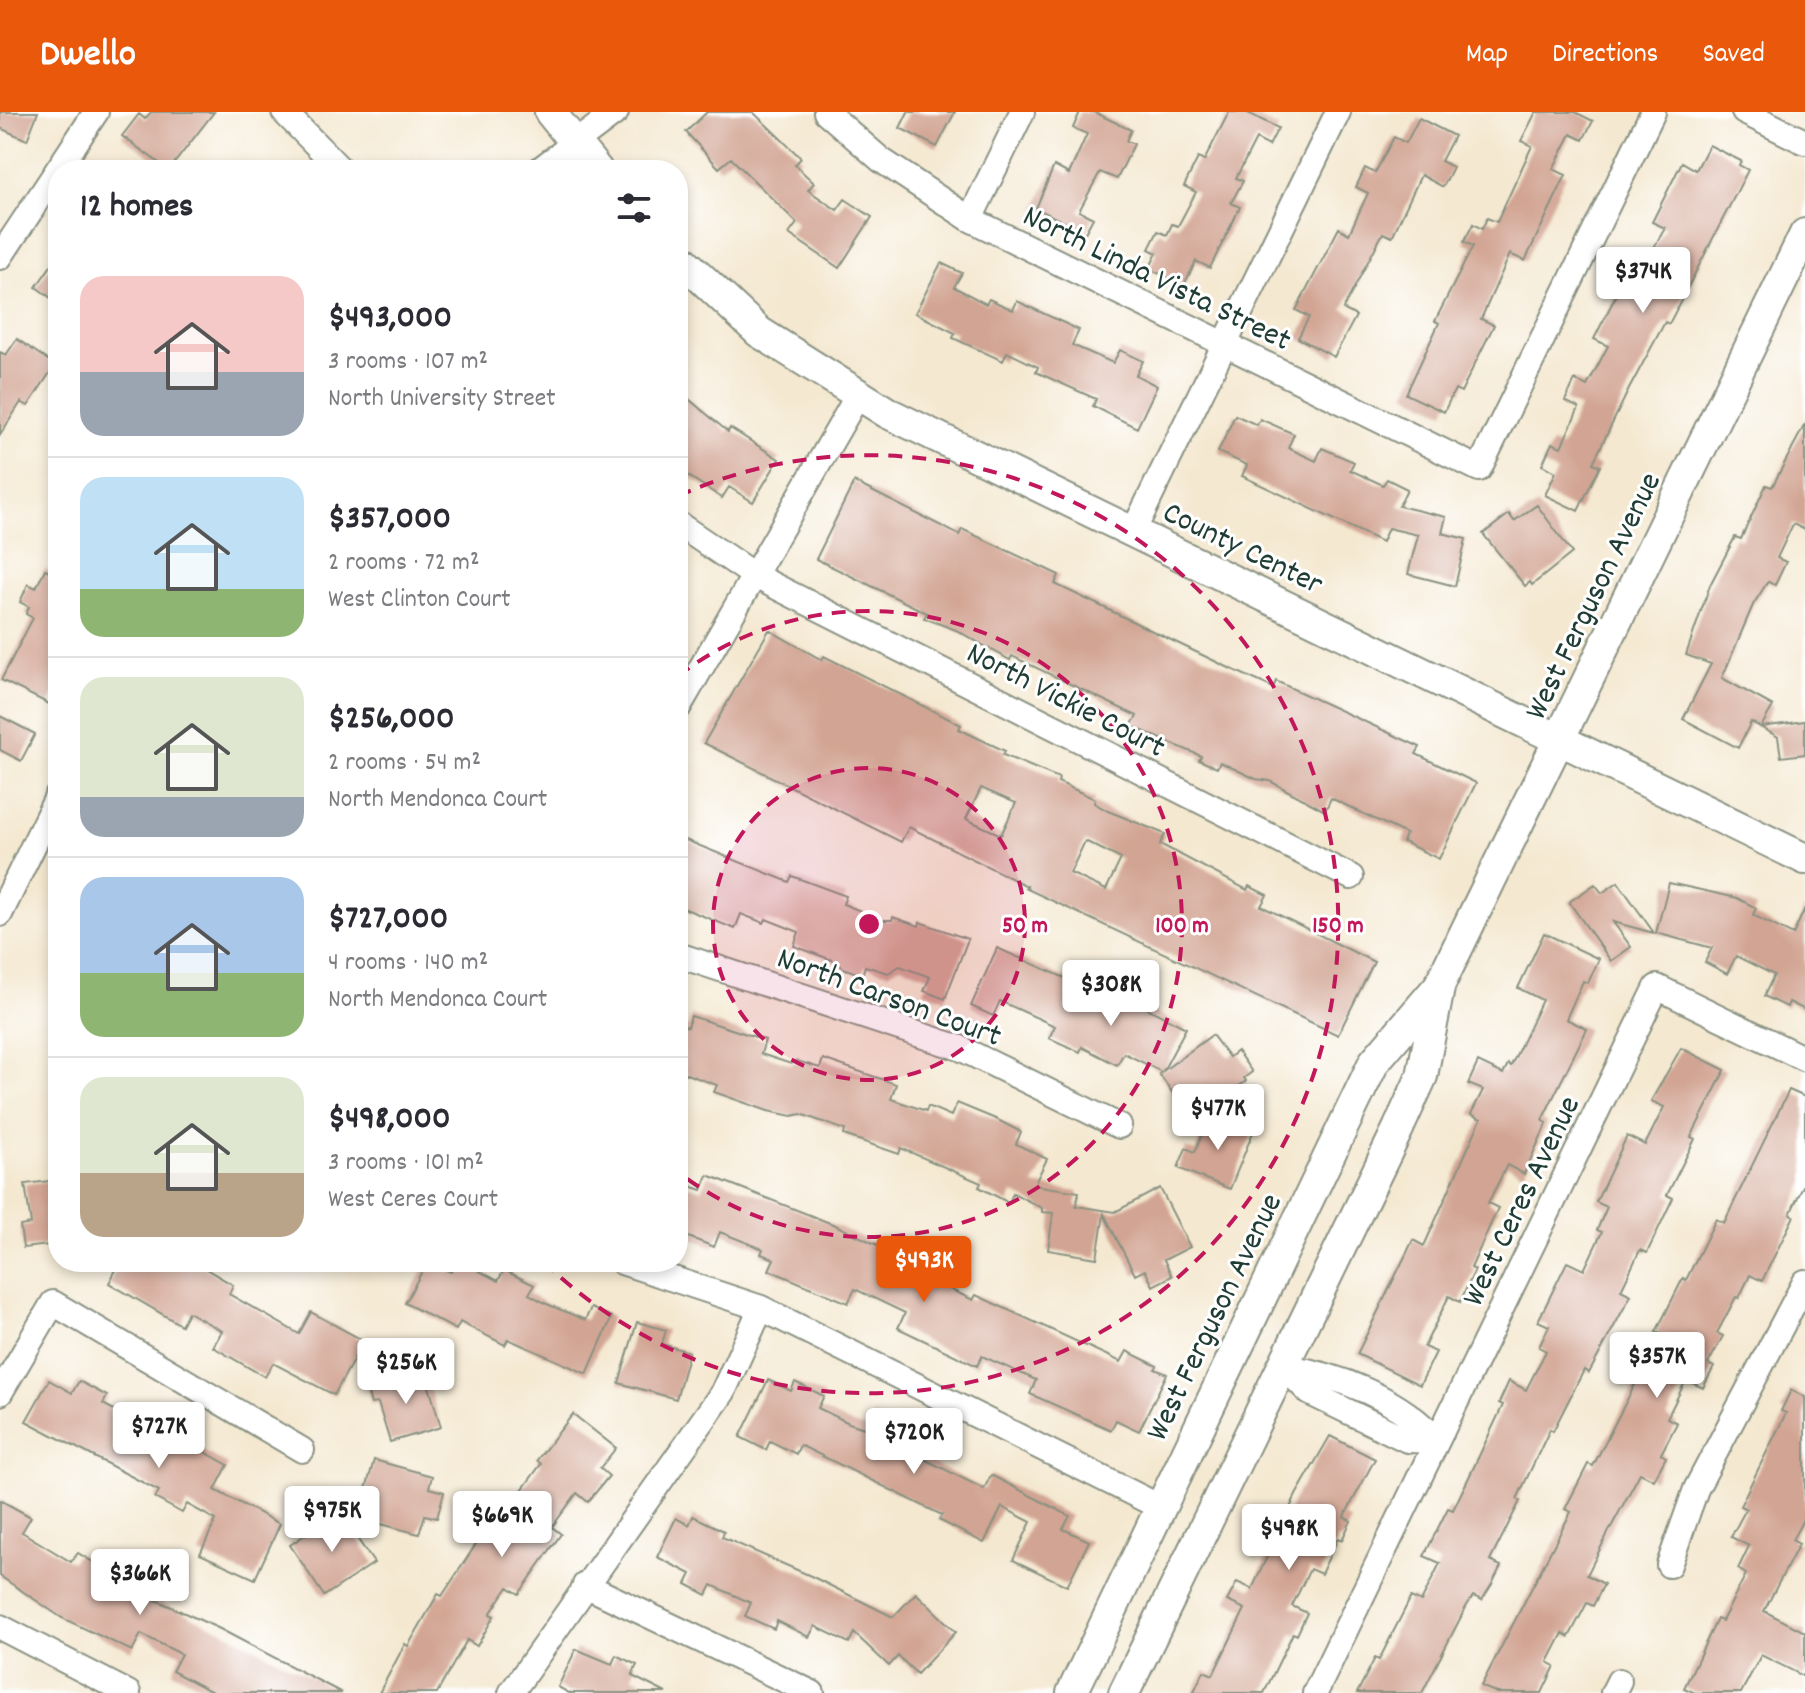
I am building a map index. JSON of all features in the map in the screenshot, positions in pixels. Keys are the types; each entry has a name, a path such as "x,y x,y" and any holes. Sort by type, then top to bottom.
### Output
{"street":[{"path":"64,160 96,112"},
{"path":"284,112 331,160"},
{"path":"550,112 589,160"},
{"path":"551,160 616,112"},
{"name":"North Linda Vista Street","path":"826,112 881,160 970,219 1479,469 1653,112"},
{"path":"970,219 1022,112"},
{"path":"1133,532 1338,112"},
{"path":"1744,112 1805,142"},
{"path":"0,257 48,184"},
{"name":"West Ferguson Avenue","path":"1072,1693 1374,1062 1439,986 1805,234"},
{"name":"County Center","path":"688,265 759,332 888,413 1805,859"},
{"path":"688,691 858,395"},
{"name":"North Vickie Court","path":"688,531 755,576 1351,877"},
{"path":"0,914 48,816"},
{"name":"North Carson Court","path":"688,958 960,1048 1119,1126"},
{"name":"West Ferguson Avenue","path":"1124,1693 1422,1076 1439,986"},
{"name":"West Ceres Avenue","path":"1315,1693 1657,987 1805,1059"},
{"path":"652,1272 761,1308 1160,1507"},
{"path":"1669,1565 1696,1489 1805,1282"},
{"path":"0,1393 53,1303 302,1450"},
{"path":"511,1693 723,1392 761,1308"},
{"path":"1284,1367 1310,1393 1407,1440 1437,1441"},
{"path":"585,1585 812,1693"},
{"path":"0,1627 128,1693"}],"building":[{"path":"0,112 38,112 27,140 0,128"},
{"path":"151,112 214,112 177,160 155,160 122,136 139,114 145,119"},
{"path":"707,112 753,112 801,158 795,165 814,183 808,190 837,210 845,199 872,217 839,268 789,234 797,223 731,158 719,168 686,132"},
{"path":"908,112 955,112 937,147 900,128"},
{"path":"1080,112 1094,112 1131,130 1126,141 1134,144 1117,179 1100,172 1079,211 1093,218 1085,233 1036,208 1054,166 1069,174 1087,134 1073,128"},
{"path":"1229,112 1246,112 1278,128 1269,146 1256,139 1236,178 1243,181 1231,203 1240,207 1210,268 1196,261 1184,285 1149,269 1157,253 1149,249 1158,231 1167,235 1172,224 1178,226 1196,192 1184,186 1198,158 1204,161"},
{"path":"1536,112 1575,112 1593,121 1583,140 1571,134 1553,169 1566,175 1525,261 1510,254 1481,319 1494,325 1461,392 1455,389 1444,412 1406,394 1439,323 1435,321 1473,246 1464,242 1473,224 1482,229 1487,218 1497,222 1532,146 1521,141"},
{"path":"1419,118 1454,136 1441,161 1453,167 1443,187 1421,175 1392,237 1383,233 1343,309 1356,316 1334,357 1298,338 1309,317 1296,310 1339,228 1349,234 1368,193 1356,187 1365,168 1375,173 1394,137 1406,143"},
{"path":"1709,145 1741,161 1739,165 1748,170 1669,324 1665,322 1629,389 1593,463 1600,466 1578,511 1545,495 1556,472 1542,465 1552,443 1561,447 1579,408 1565,401 1575,380 1587,386 1608,346 1594,339 1625,278 1635,282 1665,228 1652,222 1682,162 1696,170"},
{"path":"941,263 962,273 954,287 986,304 989,299 1013,310 1017,301 1079,330 1072,345 1113,363 1120,350 1143,361 1136,375 1157,386 1137,428 1093,406 1096,399 1036,372 1038,367 1007,352 1003,361 953,338 955,333 915,313"},
{"path":"48,270 48,296 36,287"},
{"path":"17,339 48,360 48,376 28,406 21,402 0,435 0,352 6,355"},
{"path":"688,398 728,432 730,428 779,459 753,502 729,487 722,498 688,476"},
{"path":"1235,415 1257,425 1260,419 1294,434 1288,448 1316,461 1322,448 1354,462 1350,470 1383,485 1387,479 1407,489 1399,506 1446,517 1442,533 1466,539 1455,586 1408,574 1418,535 1388,528 1382,542 1242,476 1247,465 1218,452"},
{"path":"1805,424 1805,530 1793,524 1777,558 1786,562 1775,585 1768,581 1753,605 1722,678 1773,706 1761,727 1805,721 1805,754 1781,757 1778,737 1751,722 1738,748 1683,719 1711,664 1686,655 1710,585 1735,537 1741,539 1766,485 1772,487"},
{"path":"854,482 959,535 962,529 1059,575 1055,584 1225,666 1273,688 1276,681 1420,747 1416,754 1476,783 1439,859 1403,842 1406,834 1331,798 1325,811 1270,781 1256,779 1220,762 1217,768 1199,760 1201,756 1131,726 1137,716 1012,656 1010,660 956,630 924,618 927,613 816,559"},
{"path":"1537,505 1572,553 1532,585 1530,582 1525,586 1483,534 1509,514 1514,521"},
{"path":"45,569 48,570 48,704 1,680 33,618 26,614 29,607 20,602 28,584 36,588"},
{"path":"769,630 822,660 824,656 961,725 959,729 1005,751 1003,755 1059,778 1058,782 1095,799 1094,803 1108,811 1165,834 1160,844 1247,890 1249,886 1267,895 1261,906 1374,962 1338,1035 1025,888 1027,886 909,827 901,842 704,743","holes":["981,788 1016,803 1001,835 966,819","1085,841 1121,859 1106,890 1070,873"]},
{"path":"0,716 35,734 21,761 0,750"},
{"path":"688,841 789,882 792,876 846,896 843,904 883,920 892,920 893,917 919,926 920,922 968,939 945,999 924,991 930,977 900,966 888,973 865,966 862,975 794,946 799,932 766,919 764,923 741,914 735,929 688,910"},
{"path":"1618,882 1654,933 1613,922 1631,947 1611,961 1569,902 1595,884 1602,893"},
{"path":"1669,883 1737,898 1756,908 1753,915 1793,935 1805,908 1805,1010 1789,1002 1787,1007 1764,996 1774,975 1736,956 1727,974 1705,962 1712,948 1656,933"},
{"path":"1544,933 1599,959 1588,983 1583,981 1566,1019 1587,1029 1542,1120 1547,1123 1524,1174 1507,1165 1488,1203 1498,1208 1471,1268 1475,1270 1460,1302 1449,1296 1424,1347 1436,1352 1420,1385 1357,1354 1413,1240 1424,1246 1481,1119 1471,1114 1483,1090 1468,1084 1478,1062 1503,1074 1508,1064 1511,1066 1542,1000 1518,988"},
{"path":"997,948 1124,1004 1127,998 1186,1028 1163,1071 1212,1035 1229,1057 1237,1051 1252,1072 1244,1078 1246,1081 1204,1112 1189,1091 1178,1100 1159,1074 1162,1072 1124,1053 1117,1065 1082,1047 1080,1052 1049,1038 1055,1026 1000,1001 993,1016 971,1006"},
{"path":"691,1016 765,1040 761,1054 791,1064 797,1061 820,1068 823,1059 896,1084 891,1099 926,1111 928,1106 951,1116 957,1103 998,1120 1021,1132 1016,1144 1047,1159 1034,1185 1079,1192 1076,1206 1115,1212 1160,1188 1190,1247 1164,1260 1172,1276 1153,1286 1145,1270 1135,1275 1104,1214 1097,1258 1048,1250 1053,1213 1042,1212 1042,1208 1013,1193 1009,1203 979,1187 981,1183 901,1148 899,1154 844,1135 845,1130 801,1114 792,1116 768,1111 714,1092 717,1085 688,1075 688,1027"},
{"path":"1681,1048 1725,1070 1691,1137 1695,1139 1667,1195 1673,1198 1647,1253 1640,1250 1621,1290 1631,1295 1589,1373 1584,1370 1553,1431 1550,1429 1517,1499 1520,1501 1490,1561 1501,1566 1492,1584 1482,1600 1473,1596 1422,1693 1357,1693 1375,1658 1379,1660 1411,1597 1421,1602 1440,1563 1424,1556 1448,1508 1453,1510 1472,1471 1503,1405 1499,1403 1509,1381 1526,1390 1546,1351 1539,1347 1549,1326 1538,1321 1567,1262 1584,1270 1602,1232 1597,1230 1607,1207 1596,1202 1627,1136 1645,1145 1664,1107 1651,1101"},
{"path":"1789,1090 1805,1097 1805,1182 1790,1214 1794,1216 1762,1281 1750,1275 1739,1298 1736,1297 1717,1333 1723,1336 1708,1364 1714,1367 1703,1388 1686,1380 1667,1418 1677,1423 1661,1454 1666,1457 1654,1480 1640,1473 1609,1531 1587,1575 1604,1584 1593,1606 1587,1603 1569,1637 1563,1633 1548,1662 1555,1666 1542,1693 1497,1693 1481,1686 1571,1512 1565,1509 1588,1464 1593,1466 1661,1334 1656,1332 1683,1278 1686,1280 1716,1219 1724,1223"},
{"path":"1210,1115 1253,1132 1230,1189 1178,1168 1186,1148 1195,1152"},
{"path":"708,1175 835,1225 901,1256 897,1265 973,1300 976,1295 1121,1362 1127,1351 1167,1374 1139,1431 1116,1420 1111,1430 1030,1394 1036,1380 982,1356 977,1366 898,1328 905,1313 855,1289 848,1303 769,1270 774,1259 761,1254 763,1249 720,1232 714,1247 688,1237 688,1185 702,1190"},
{"path":"48,1181 48,1245 23,1248 20,1226 31,1224 25,1184"},
{"path":"115,1272 211,1272 233,1285 229,1294 299,1334 311,1312 364,1341 334,1395 273,1363 265,1377 213,1347 222,1331 188,1312 181,1325 109,1283"},
{"path":"422,1272 481,1272 498,1281 503,1272 508,1272 534,1285 529,1294 547,1304 585,1320 591,1308 612,1317 587,1374 508,1339 505,1345 460,1322 456,1330 405,1303"},
{"path":"637,1322 666,1330 662,1344 689,1352 676,1399 619,1383"},
{"path":"424,1370 441,1427 390,1442 378,1403 371,1404 366,1387"},
{"path":"49,1380 72,1393 79,1381 107,1396 103,1404 138,1423 142,1417 228,1465 215,1490 280,1524 255,1579 200,1554 216,1520 187,1504 182,1513 155,1498 159,1491 26,1421"},
{"path":"768,1380 791,1391 795,1382 824,1396 818,1408 849,1423 867,1429 873,1416 925,1445 920,1457 984,1489 991,1475 1070,1516 1063,1529 1089,1541 1067,1586 1013,1560 1031,1522 1002,1507 984,1543 939,1520 942,1515 800,1445 796,1454 770,1441 766,1450 740,1437"},
{"path":"1791,1390 1805,1397 1805,1516 1792,1540 1799,1544 1764,1611 1805,1632 1805,1677 1761,1655 1741,1693 1695,1693 1684,1688 1717,1619 1722,1621 1746,1574 1738,1569 1749,1546 1731,1537 1746,1509 1740,1506 1786,1413 1781,1411"},
{"path":"573,1414 616,1448 600,1468 609,1476 588,1502 577,1493 552,1527 561,1534 519,1594 508,1587 490,1614 494,1616 477,1646 467,1640 437,1693 379,1693 405,1644 408,1646 438,1594 442,1596 484,1532 489,1535 541,1464 537,1460"},
{"path":"1330,1436 1375,1459 1344,1517 1351,1521 1342,1540 1338,1538 1321,1574 1310,1569 1292,1606 1307,1613 1297,1635 1293,1633 1264,1693 1193,1693 1204,1671 1213,1675 1245,1609 1227,1601 1237,1582 1252,1589 1296,1495"},
{"path":"374,1460 432,1476 429,1488 444,1492 437,1518 425,1515 419,1534 358,1518"},
{"path":"0,1500 31,1517 22,1532 71,1562 78,1553 114,1575 115,1572 139,1585 136,1591 220,1629 342,1693 214,1693 172,1671 181,1654 141,1634 132,1651 62,1618 0,1576"},
{"path":"339,1512 374,1563 324,1596 290,1545"},
{"path":"693,1516 724,1531 722,1537 893,1617 916,1593 956,1632 917,1674 898,1656 889,1666 854,1633 849,1643 815,1626 809,1637 777,1621 774,1629 745,1616 751,1603 712,1585 707,1595 686,1584 691,1574 657,1557 676,1518 689,1525"},
{"path":"576,1649 612,1664 616,1655 637,1665 632,1676 666,1693 569,1693 558,1687"}]}
